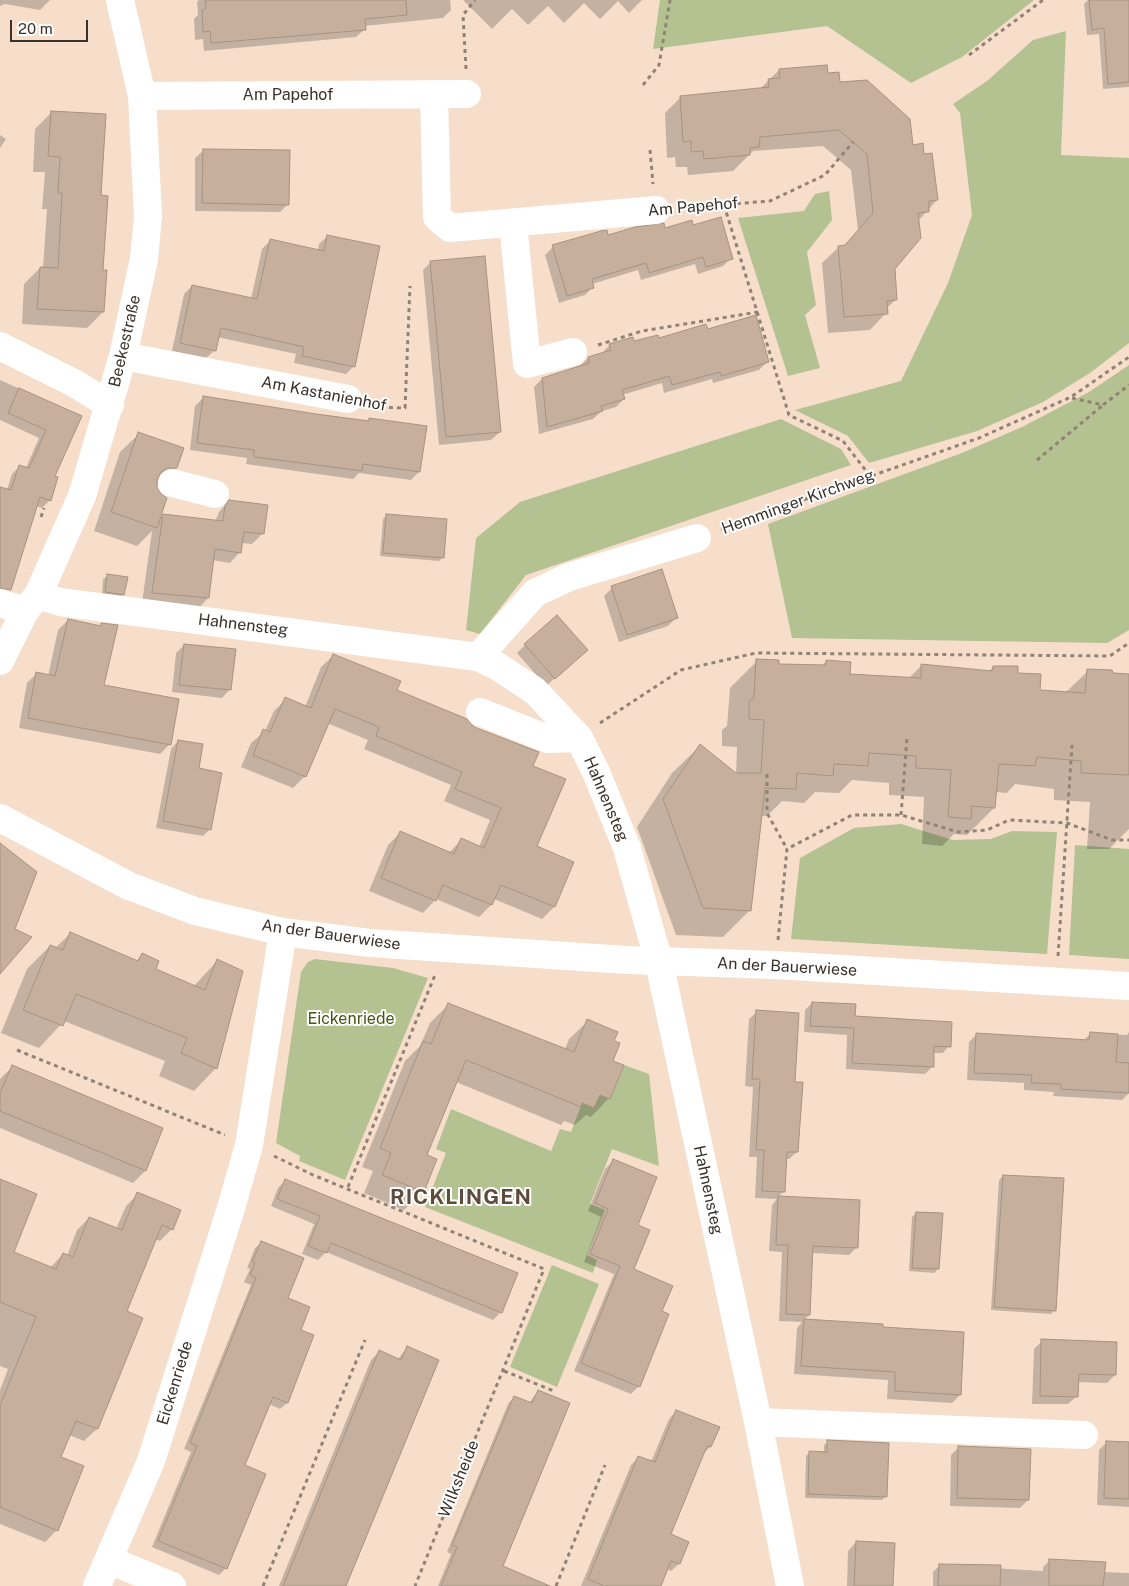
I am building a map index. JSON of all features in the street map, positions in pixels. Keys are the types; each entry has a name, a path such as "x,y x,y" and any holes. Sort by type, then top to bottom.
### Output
{"street":[{"name":"Beekestraße","path":"0,661 21,603 82,496 123,356 144,259 148,216 142,96 120,0"},
{"name":"Am Papehof","path":"434,94 437,217 450,228 656,210"},
{"name":"Am Papehof","path":"142,96 467,94"},
{"path":"513,223 527,364 573,352"},
{"path":"0,346 74,383 110,405"},
{"name":"Am Kastanienhof","path":"123,356 348,399"},
{"path":"172,483 215,494"},
{"path":"478,657 536,593 569,577 696,538"},
{"name":"Hahnensteg","path":"21,603 60,602 478,657 497,666 534,691 578,738 596,772 627,848 659,962 758,1422 790,1586"},
{"path":"480,712 548,739 578,738"},
{"name":"An der Bauerwiese","path":"0,818 129,886 195,910 283,932 370,943 659,962 776,965 1129,986"},
{"name":"Eickenriede","path":"109,1560 151,1460 232,1205 249,1144 283,932"},
{"path":"758,1422 1084,1435"},
{"path":"97,1586 109,1560 172,1586"}],"path":[{"path":"467,94 463,15 475,0"},
{"path":"643,85 660,65 670,0"},
{"path":"969,55 1044,0"},
{"name":"Am Papehof","path":"656,210 770,201 825,175 853,142"},
{"path":"650,150 656,210"},
{"path":"724,205 789,415 844,442 870,476"},
{"name":"Am Kastanienhof","path":"348,399 366,400 374,407 406,408 410,286"},
{"path":"573,352 642,332 758,312"},
{"name":"Hemminger Kirchweg","path":"696,538 979,438 1071,398 1129,357"},
{"path":"1037,460 1129,385"},
{"path":"1071,398 1103,405"},
{"path":"578,738 657,684 681,670 756,653 1110,656 1129,644"},
{"path":"901,815 907,738"},
{"path":"1056,981 1072,745"},
{"path":"767,774 766,813 788,849 776,965"},
{"path":"788,849 852,814 901,815 958,832 987,830 1009,820 1066,823 1112,840 1129,840"},
{"path":"17,1050 249,1144 314,1175 348,1187 446,948"},
{"name":"Wilksheide","path":"348,1187 544,1268 504,1371 415,1586"},
{"path":"264,1586 365,1340"},
{"path":"504,1371 554,1390"},
{"path":"556,1586 605,1465"}],"green space":[{"path":"660,0 1034,0 962,57 911,83 827,26 653,49"},
{"path":"1066,31 1061,155 1129,158 1129,343 1090,373 1043,402 977,431 869,463 848,436 795,410 901,381 948,283 972,215 960,113 953,104 987,81 1033,40"},
{"path":"829,191 832,220 807,252 816,305 805,315 820,368 788,376 738,218 804,211 815,194"},
{"path":"1129,365 1129,630 1107,643 792,638 768,524 962,453 1022,427 1089,392"},
{"path":"781,419 841,449 851,465 526,575 480,634 466,630 476,538 520,502"},
{"path":"901,824 953,840 991,839 1012,831 1057,832 1047,954 791,939 800,858 854,828"},
{"path":"1075,845 1129,849 1129,959 1069,955"},
{"name":"Eickenriede","path":"315,959 393,968 428,978 345,1180 299,1161 300,1156 276,1143 301,972 308,962"},
{"path":"624,1065 649,1074 659,1166 612,1149 590,1204 605,1210 587,1255 597,1260 593,1273 425,1207 446,1153 436,1149 451,1109 551,1151 560,1129 571,1132 582,1103 600,1095 610,1099"},
{"path":"552,1265 599,1284 557,1387 510,1367"}],"building":[{"path":"205,0 406,0 407,15 365,19 366,30 211,43 210,31 203,32 202,10 206,9"},
{"path":"1089,0 1129,0 1129,82 1108,84 1104,28 1092,30"},
{"path":"827,65 828,73 839,72 840,82 867,80 910,119 913,145 923,143 924,154 932,153 938,200 929,201 929,212 918,213 921,238 895,269 897,300 887,301 888,314 844,317 838,246 845,245 873,213 867,154 839,130 760,137 759,147 750,148 750,155 704,159 703,151 691,152 691,141 683,142 680,96 769,87 768,79 780,78 779,69"},
{"path":"51,111 106,114 101,195 108,196 103,270 107,270 104,312 37,309 40,267 58,268 62,193 58,193 60,157 48,156"},
{"path":"203,149 290,150 289,205 202,203"},
{"path":"721,217 733,259 706,267 703,257 649,273 646,263 592,279 594,288 567,296 552,245 607,230 608,235 635,227 664,223 665,228 692,220 693,225"},
{"path":"327,235 380,246 355,367 302,356 304,347 221,328 216,351 180,343 192,285 257,299 270,239 324,251"},
{"path":"485,256 501,432 446,437 430,261"},
{"path":"756,315 769,362 721,376 720,372 672,385 669,376 622,390 625,399 601,406 603,411 547,427 542,378 589,363 588,357 611,350 609,344 633,337 634,341 658,335 659,338 706,324 708,329"},
{"path":"19,388 82,416 55,476 58,477 51,501 40,497 11,590 0,588 0,487 11,490 19,465 29,468 46,430 8,413"},
{"path":"203,396 316,414 369,421 369,418 427,426 420,472 363,464 362,471 254,457 254,450 197,443"},
{"path":"138,432 184,448 177,468 167,468 161,472 157,479 157,488 167,498 157,528 111,512"},
{"path":"229,500 268,505 264,534 244,532 241,553 215,549 209,598 152,593 163,514 223,521 225,505"},
{"path":"386,514 447,519 444,558 383,553"},
{"path":"662,569 678,618 627,635 611,586"},
{"path":"107,574 128,577 124,595 105,592"},
{"path":"557,615 588,650 555,679 524,644"},
{"path":"68,619 101,626 101,623 118,625 104,685 179,699 171,745 28,718 36,672 55,676"},
{"path":"184,644 236,649 231,690 179,685"},
{"path":"333,654 401,681 397,690 467,719 474,727 539,752 533,766 566,779 537,846 574,862 555,907 501,885 492,905 443,885 436,901 381,878 400,831 454,854 461,838 484,848 501,808 455,789 462,772 376,736 379,727 335,709 306,777 253,755 263,729 270,732 285,697 311,708"},
{"path":"756,659 779,660 779,664 826,665 826,660 851,662 850,674 921,678 921,664 992,671 993,666 1018,666 1018,673 1041,674 1040,690 1085,693 1087,669 1112,670 1113,673 1129,674 1129,775 1081,773 1081,761 1037,757 1035,766 999,764 995,808 972,806 971,819 948,817 951,770 916,768 916,756 869,753 868,766 834,764 833,776 797,773 796,789 765,788 751,911 703,908 663,799 700,744 736,773 761,773 764,720 749,719 749,701 754,698"},
{"path":"178,740 203,744 199,768 222,773 211,830 163,821"},
{"path":"0,843 37,872 15,929 32,937 0,974"},
{"path":"70,932 138,961 142,953 159,961 156,969 205,990 217,959 243,971 217,1069 181,1053 187,1038 76,994 63,1026 23,1010 50,945 63,950"},
{"path":"812,1002 856,1004 855,1016 952,1022 951,1047 934,1046 934,1067 852,1063 854,1028 810,1026"},
{"path":"448,1003 574,1052 587,1019 618,1032 614,1041 620,1043 613,1061 624,1065 610,1099 600,1095 594,1108 582,1103 581,1107 466,1060 427,1155 437,1159 424,1192 382,1175 391,1153 380,1148 423,1041 431,1044"},
{"path":"756,1010 799,1013 795,1082 803,1082 798,1152 787,1152 785,1192 762,1191 764,1150 756,1150 760,1079 752,1079"},
{"path":"1090,1032 1118,1034 1116,1062 1129,1063 1129,1093 1061,1089 1061,1084 1031,1083 1032,1075 974,1073 976,1033 1089,1040"},
{"path":"12,1065 163,1128 146,1171 0,1111 0,1093"},
{"path":"613,1159 657,1177 638,1225 650,1230 634,1269 673,1286 662,1311 669,1314 640,1387 581,1363 620,1266 590,1254 608,1209 595,1203"},
{"path":"1003,1175 1064,1178 1056,1311 994,1307"},
{"path":"0,1179 37,1194 14,1252 56,1269 63,1253 73,1257 89,1217 122,1230 137,1192 181,1210 173,1230 162,1225 127,1311 143,1318 98,1429 76,1421 61,1457 84,1466 58,1531 0,1507 0,1405 36,1317 0,1302"},
{"path":"285,1179 518,1273 502,1313 331,1243 327,1253 308,1246 320,1216 277,1199"},
{"path":"778,1196 860,1200 858,1248 813,1246 810,1315 786,1314 788,1245 776,1245"},
{"path":"916,1212 943,1213 939,1269 912,1268"},
{"path":"261,1241 304,1258 288,1298 310,1307 301,1330 314,1335 288,1403 273,1397 245,1465 266,1474 227,1569 158,1541 197,1446 190,1443 256,1278 250,1275 255,1263 252,1262"},
{"path":"804,1319 883,1324 883,1327 964,1332 961,1395 895,1391 895,1372 801,1366"},
{"path":"1041,1339 1117,1342 1116,1375 1079,1374 1078,1397 1040,1396"},
{"path":"407,1346 439,1360 346,1586 283,1586 379,1350 401,1360"},
{"path":"538,1390 570,1403 503,1566 550,1586 441,1586 457,1547 452,1545 514,1396 532,1403"},
{"path":"676,1410 720,1427 711,1447 707,1446 671,1534 689,1542 680,1564 671,1561 661,1586 604,1586 588,1579 638,1456 655,1462"},
{"path":"827,1440 889,1443 887,1497 808,1494 809,1451 827,1452"},
{"path":"1106,1441 1129,1442 1129,1499 1104,1498"},
{"path":"958,1446 1031,1449 1029,1500 957,1498"},
{"path":"856,1541 895,1543 893,1586 854,1586"},
{"path":"1049,1559 1106,1562 1103,1586 1049,1586"},
{"path":"939,1564 1001,1565 1000,1586 938,1586"}],"district":[{"name":"RICKLINGEN","path":"461,1198"}]}
